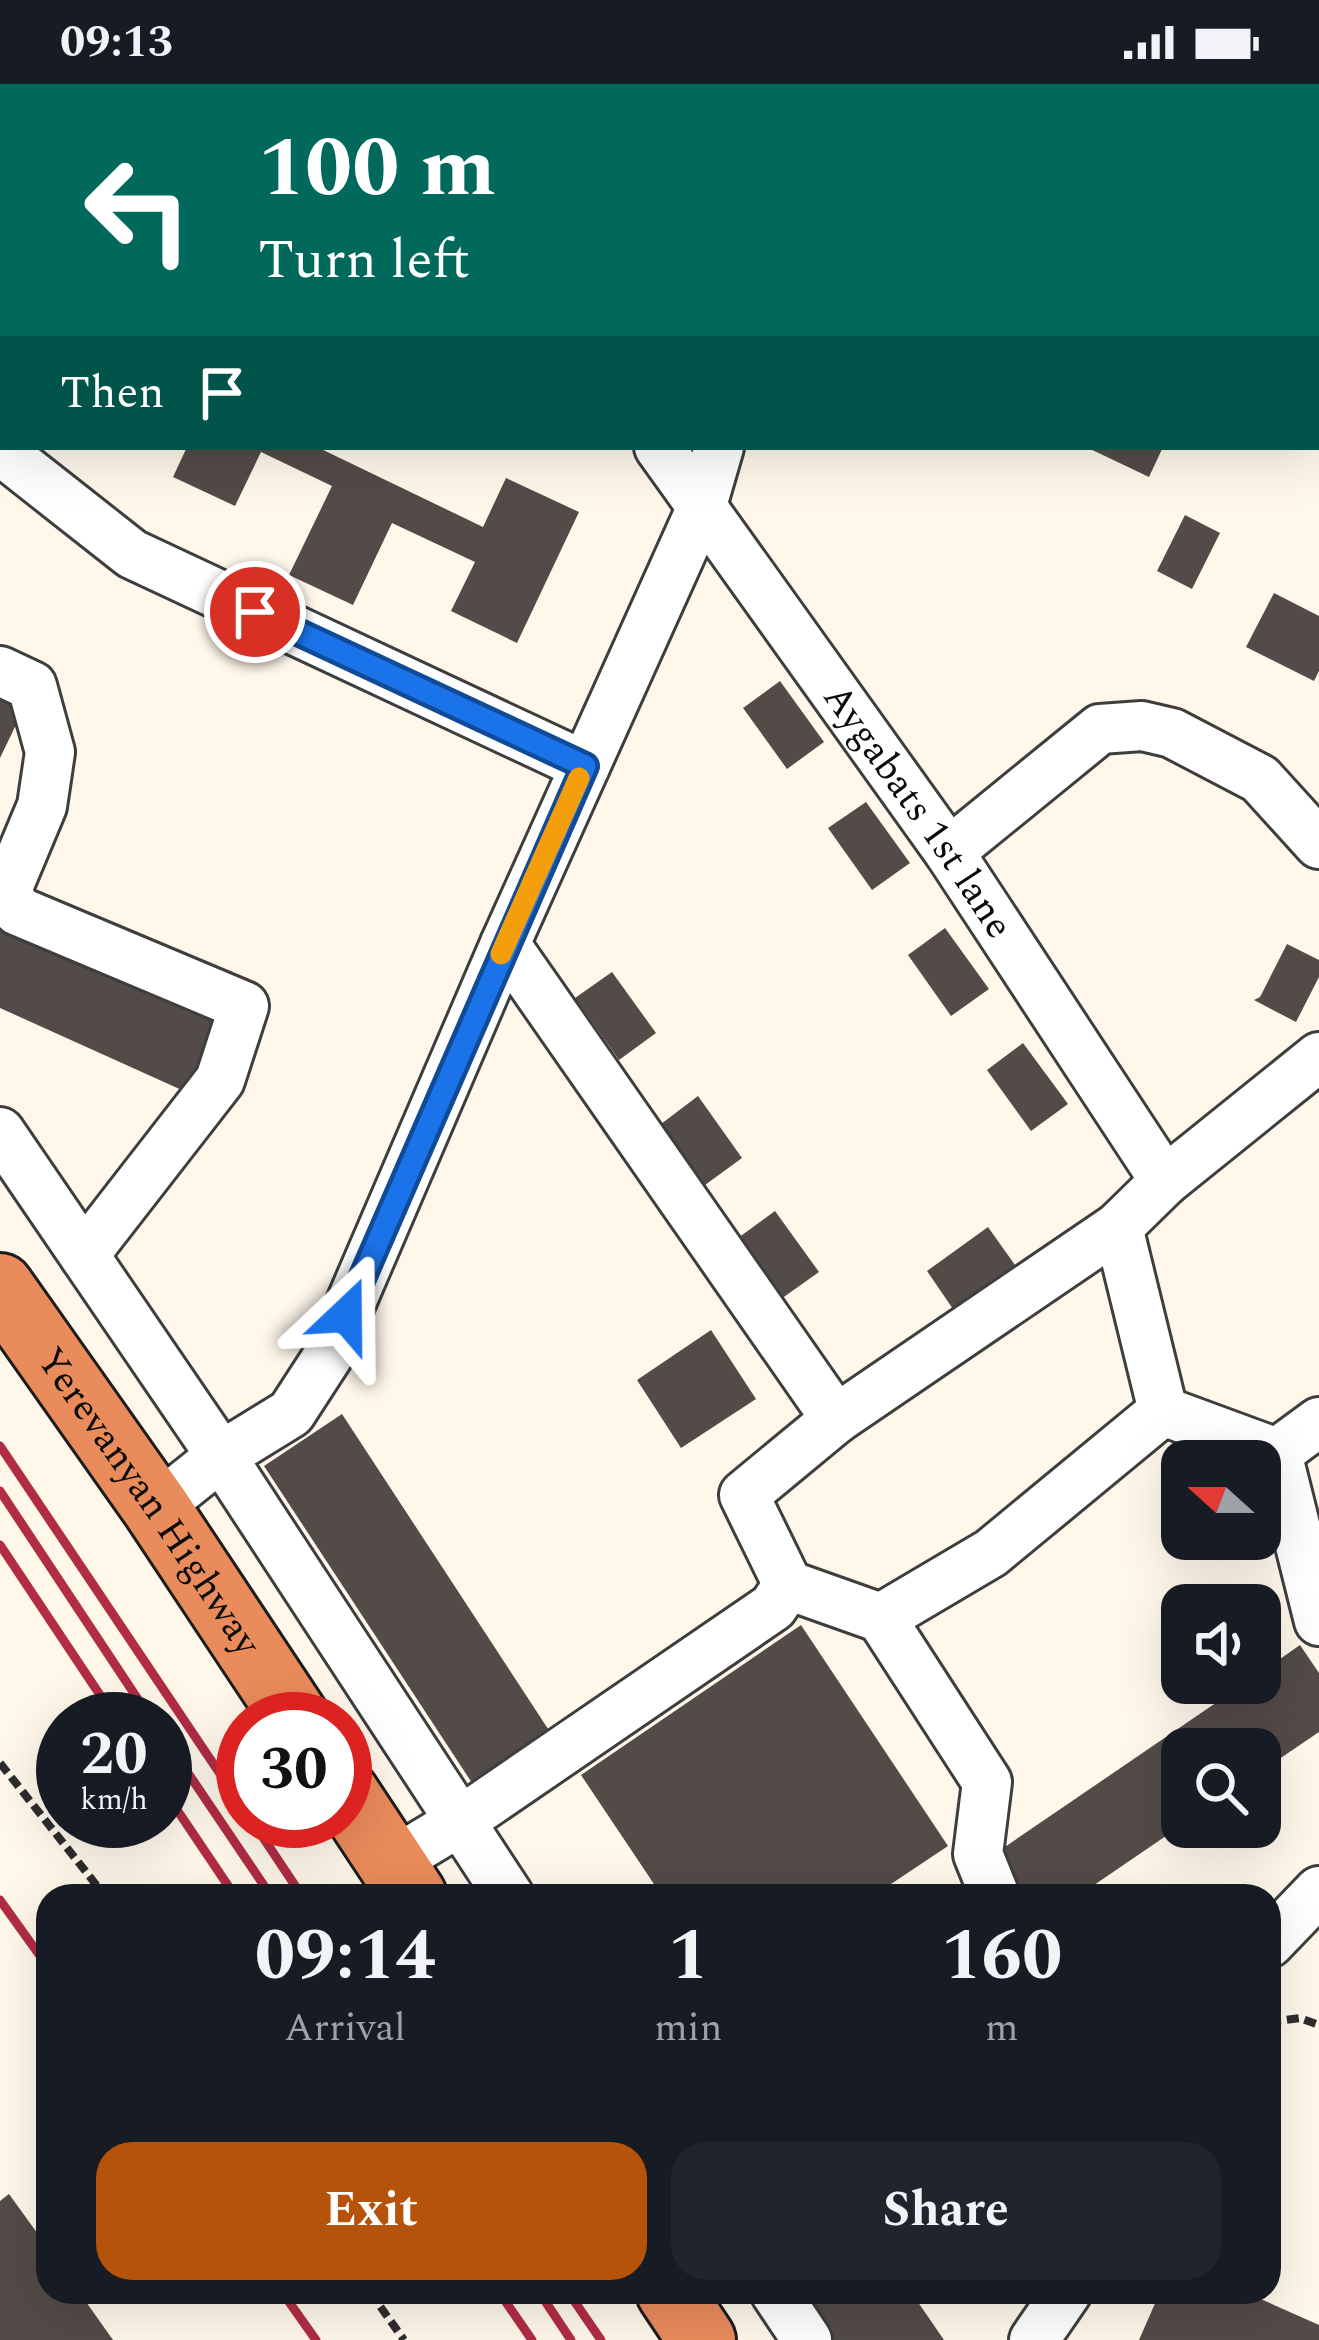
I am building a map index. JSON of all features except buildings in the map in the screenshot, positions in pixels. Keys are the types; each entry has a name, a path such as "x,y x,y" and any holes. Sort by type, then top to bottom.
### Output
{"highway":[{"name":"Yerevanyan Highway","path":"0,1287 278,1692"},
{"path":"372,1834 402,1880"},
{"path":"678,2304 702,2340"}],"street":[{"path":"0,450 132,554 585,766"},
{"name":"Aygabats 1st lane","path":"661,450 949,852 1166,1181"},
{"path":"156,1508 220,1456 292,1413 328,1356 505,944 701,509 718,450"},
{"path":"0,671 32,686 50,752 41,806 6,892 18,911 244,1006 220,1080 84,1256"},
{"path":"949,852 1100,729 1142,726 1172,733 1260,779 1319,844"},
{"path":"505,944 836,1419"},
{"path":"990,1884 978,1855 987,1782 881,1618 788,1586 744,1495 836,1419 1118,1228 1166,1181 1319,1057"},
{"path":"0,1132 501,1884"},
{"path":"1118,1228 1163,1411"},
{"path":"1163,1411 1239,1440"},
{"path":"881,1618 991,1553 1163,1411"},
{"path":"1281,1450 1319,1422"},
{"path":"1281,1473 1319,1621"},
{"path":"402,1880 460,1822 773,1606 788,1586"},
{"path":"1281,1931 1319,1891"},
{"path":"783,2304 807,2340"},
{"path":"1034,2340 1059,2304"}],"path":[{"path":"0,1763 96,1884"},
{"path":"1281,2020 1300,2018 1319,2025"},
{"path":"378,2304 404,2340"}],"railway":[{"path":"0,1446 216,1768"},
{"path":"0,1491 133,1692"},
{"path":"0,1545 98,1692"},
{"path":"192,1779 263,1884"},
{"path":"192,1832 227,1884"},
{"path":"270,1848 294,1884"},
{"path":"0,1900 36,1950"},
{"path":"290,2304 316,2340"},
{"path":"507,2304 532,2340"},
{"path":"547,2304 571,2340"},
{"path":"576,2304 601,2340"}],"slow traffic":[{"path":"501,954 579,778"}],"route":[{"path":"255,612 585,766 346,1315"}]}
